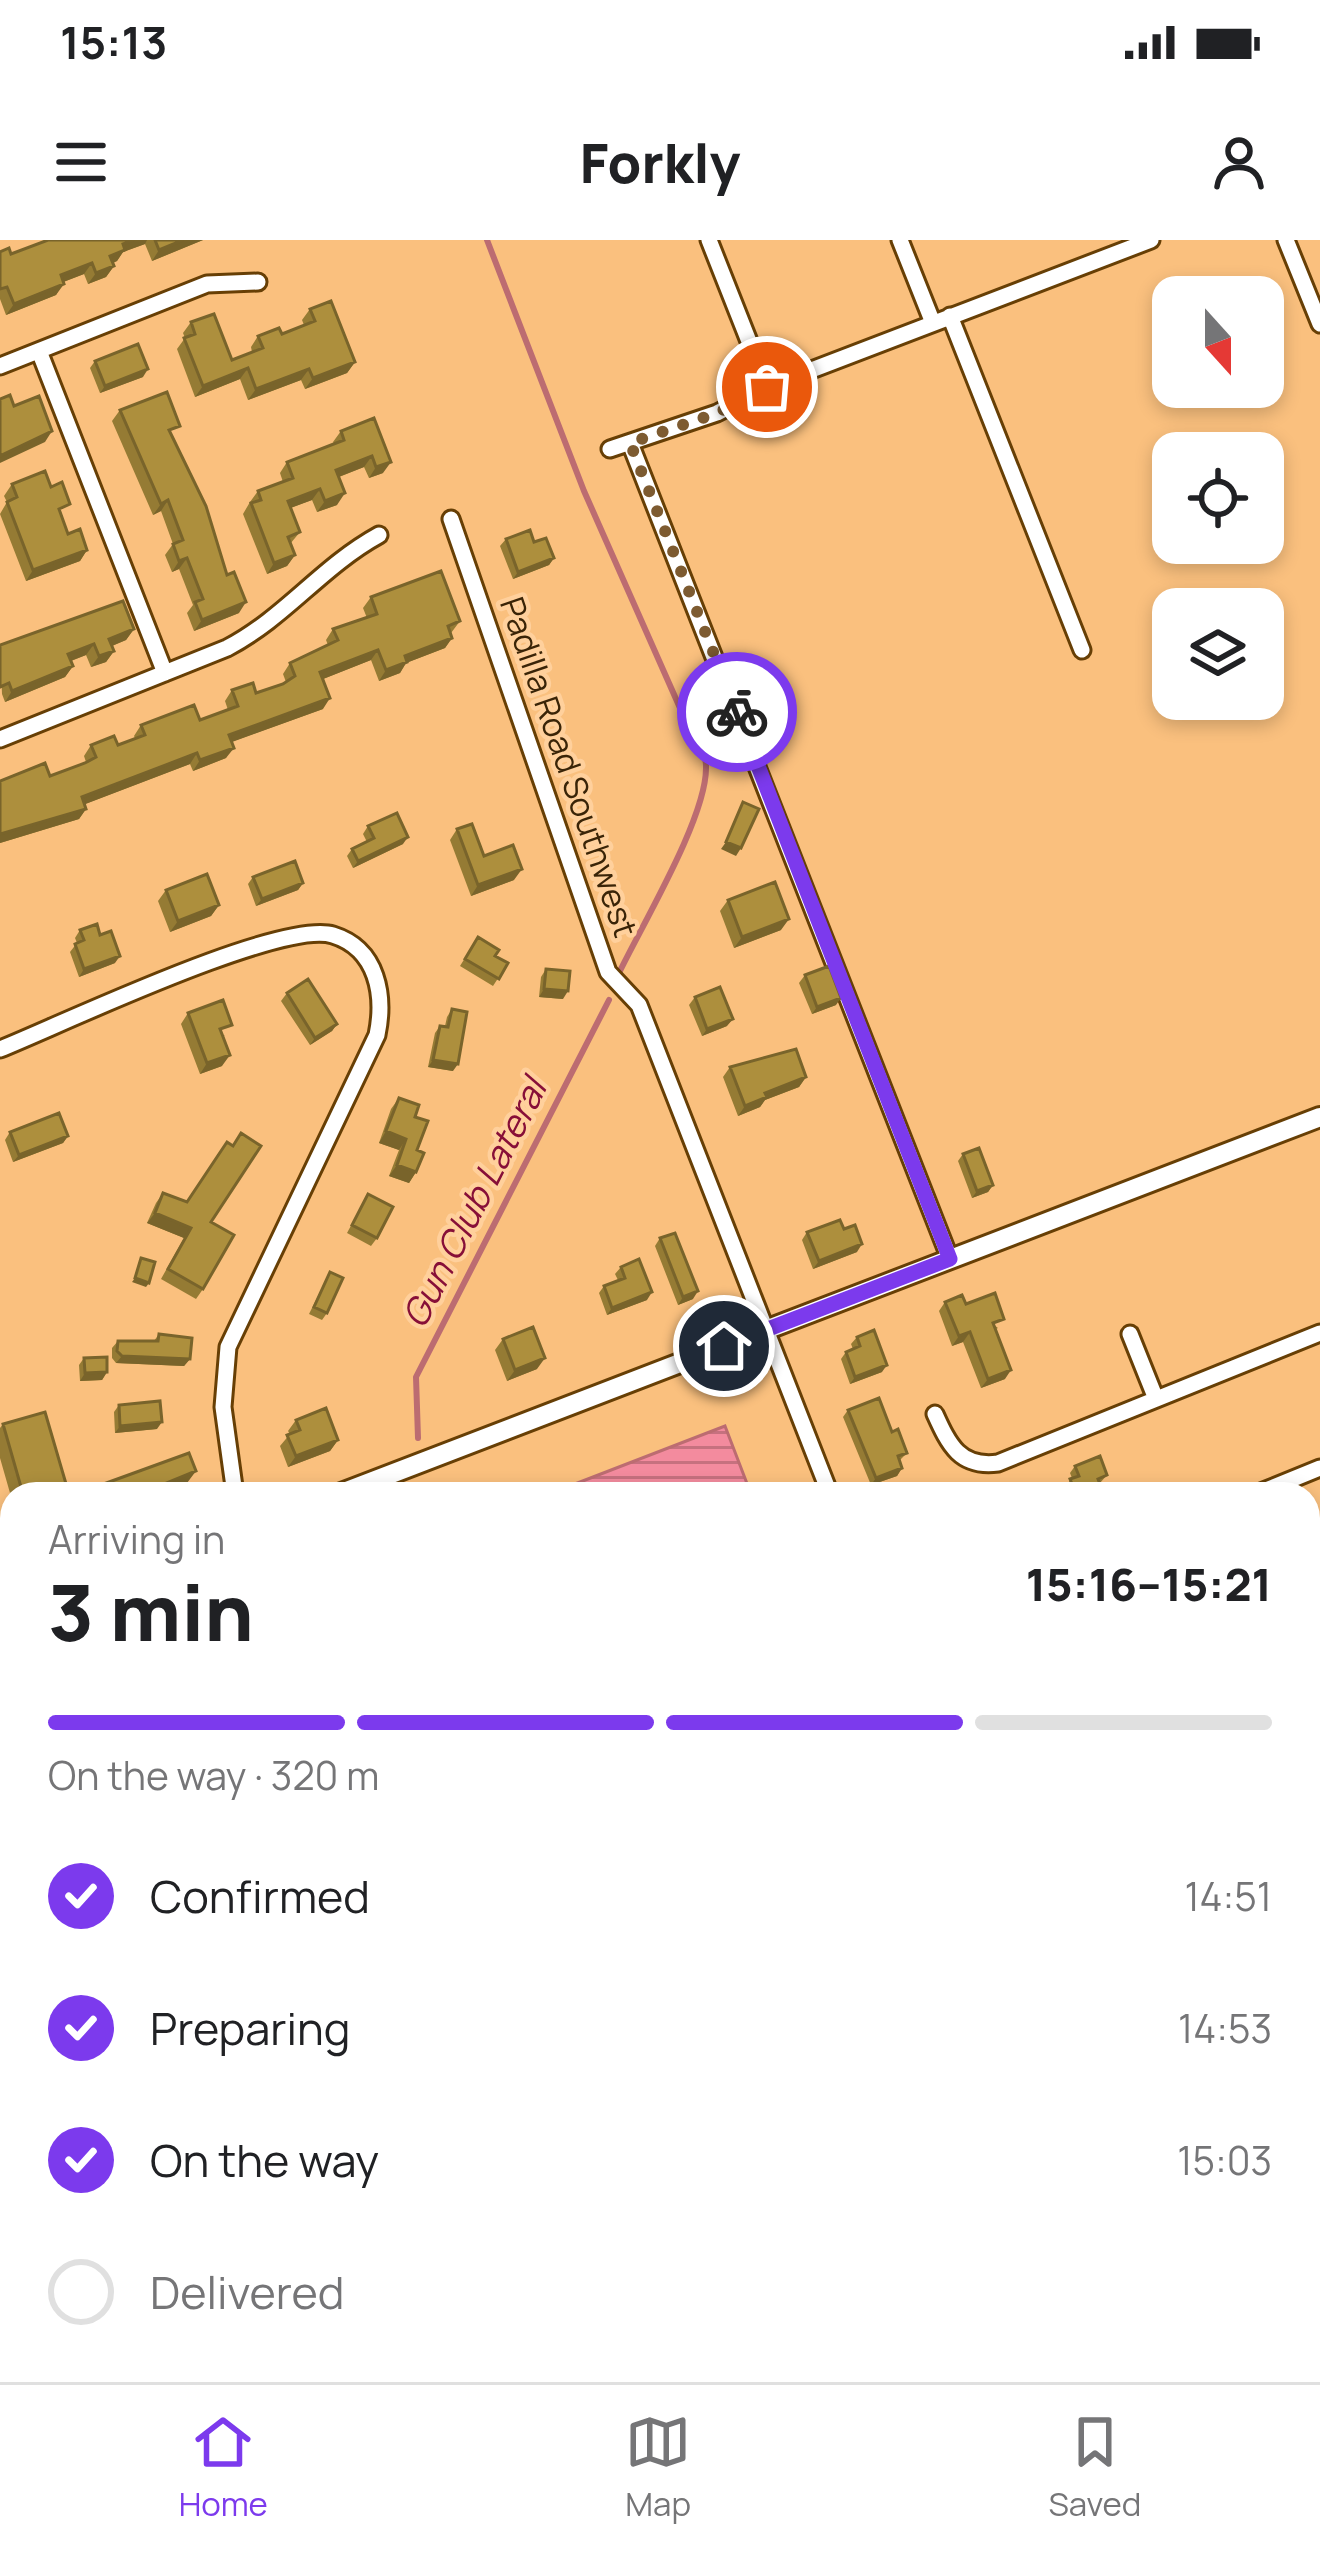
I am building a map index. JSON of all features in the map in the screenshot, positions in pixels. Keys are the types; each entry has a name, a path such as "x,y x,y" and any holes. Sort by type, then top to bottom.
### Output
{"street":[{"path":"709,240 767,387"},
{"path":"899,240 933,323"},
{"path":"610,448 717,413 767,387 1150,240"},
{"path":"1286,240 1320,324"},
{"path":"0,366 207,284 258,282"},
{"path":"950,316 1082,650"},
{"path":"39,351 165,673"},
{"path":"630,443 950,1259"},
{"name":"Padilla Road Southwest","path":"451,519 608,972 639,1005 825,1482"},
{"path":"0,739 262,630 337,559 379,535"},
{"path":"0,1049 281,938 333,935 367,960 382,997 377,1035 228,1347 223,1407 233,1482"},
{"path":"370,1482 1320,1117"},
{"path":"935,1414 952,1448 970,1463 983,1465 1320,1333"},
{"path":"1130,1334 1156,1399"},
{"path":"1286,1482 1320,1468"}],"shaded area":[{"path":"725,1426 746,1482 580,1482"}],"building":[{"path":"48,240 134,240 110,256 114,266 96,273 92,263 61,275 64,284 14,304 7,287 0,289 0,252 9,248 11,254"},
{"path":"155,240 183,240 159,250"},
{"path":"331,301 355,362 313,378 309,369 256,389 248,368 203,386 184,338 195,334 191,322 214,314 232,360 263,348 258,336 279,328 282,334 315,321 310,309"},
{"path":"138,344 148,369 105,386 95,361"},
{"path":"167,392 180,426 169,430 206,506 227,575 234,572 246,602 202,620 195,602 203,599 187,558 179,561 173,544 183,540 168,500 161,504 120,410"},
{"path":"10,395 14,406 39,396 52,431 0,456 0,399"},
{"path":"374,418 391,462 376,467 372,456 336,470 345,493 325,501 320,489 288,501 300,532 288,537 295,555 274,563 251,503 261,500 258,491 293,478 287,462 344,440 341,431"},
{"path":"45,471 51,487 62,482 70,504 59,509 68,534 80,529 87,550 33,570 7,502 17,497 12,484"},
{"path":"530,530 534,542 546,538 554,558 518,572 506,539"},
{"path":"441,571 460,621 448,626 452,638 405,656 407,662 386,670 378,650 320,672 330,698 229,735 234,748 200,760 197,753 82,797 86,809 0,834 0,781 45,763 50,776 85,763 96,757 91,745 114,736 118,745 145,735 141,725 194,705 200,720 238,706 232,690 253,683 256,693 283,684 295,676 290,663 338,640 333,629 377,614 371,597"},
{"path":"123,601 134,629 109,639 114,651 99,656 94,644 68,654 73,666 12,691 9,683 0,687 0,645"},
{"path":"743,802 759,809 741,848 726,842"},
{"path":"397,813 408,837 358,861 352,849 374,838 368,826"},
{"path":"472,824 484,856 513,845 522,869 478,885 457,829"},
{"path":"295,861 303,883 262,899 253,877"},
{"path":"207,874 219,905 178,921 166,890"},
{"path":"775,882 789,919 742,937 728,900"},
{"path":"97,924 100,935 111,931 120,956 84,969 75,944 84,940 80,930"},
{"path":"478,937 499,950 495,956 508,963 499,979 465,959"},
{"path":"829,966 841,998 817,1007 805,975"},
{"path":"546,969 570,971 568,991 544,989"},
{"path":"308,979 337,1024 315,1038 287,993"},
{"path":"720,987 733,1019 707,1029 695,997"},
{"path":"223,1000 232,1025 220,1029 230,1055 207,1063 188,1013"},
{"path":"452,1009 467,1012 458,1064 433,1060 440,1026 448,1027"},
{"path":"796,1049 806,1077 745,1106 730,1067"},
{"path":"399,1098 419,1105 415,1117 428,1121 417,1150 424,1153 416,1172 397,1165 406,1139 386,1131"},
{"path":"59,1113 68,1136 19,1155 10,1132"},
{"path":"241,1133 261,1146 211,1222 234,1235 203,1289 168,1269 191,1228 155,1213 163,1193 187,1202 227,1142 233,1146"},
{"path":"979,1148 993,1185 977,1191 963,1154"},
{"path":"368,1194 393,1207 377,1238 352,1225"},
{"path":"840,1220 844,1229 855,1225 862,1244 819,1261 807,1232"},
{"path":"675,1233 698,1291 683,1297 660,1238"},
{"path":"141,1258 155,1262 149,1283 135,1278"},
{"path":"639,1259 652,1292 612,1308 604,1286 625,1278 621,1267"},
{"path":"330,1272 343,1278 327,1313 314,1307"},
{"path":"995,1293 1004,1319 993,1323 1011,1370 988,1379 970,1332 959,1336 945,1302 962,1295 966,1304"},
{"path":"533,1327 545,1358 515,1370 503,1339"},
{"path":"874,1330 887,1365 855,1377 846,1352 860,1346 857,1337"},
{"path":"159,1334 192,1338 190,1359 122,1356 117,1351 118,1341 158,1341"},
{"path":"107,1357 107,1372 85,1373 84,1358"},
{"path":"879,1398 892,1432 898,1429 907,1453 898,1456 902,1468 876,1478 848,1410"},
{"path":"160,1401 162,1422 120,1426 119,1405"},
{"path":"326,1408 338,1440 296,1456 287,1435 300,1430 296,1420"},
{"path":"45,1412 65,1482 20,1482 3,1424"},
{"path":"189,1453 196,1471 169,1482 109,1482"},
{"path":"1100,1456 1107,1475 1099,1482 1071,1482 1079,1476 1075,1466"}],"waterway":[{"name":"Gun Club Lateral","path":"487,240 584,491 705,759 696,814 619,973"},
{"name":"Gun Club Lateral","path":"418,1438 416,1377 609,1000"}],"way so far":[{"path":"737,712 630,443 717,413 767,387"}],"route":[{"path":"724,1346 950,1259 737,712"}]}
